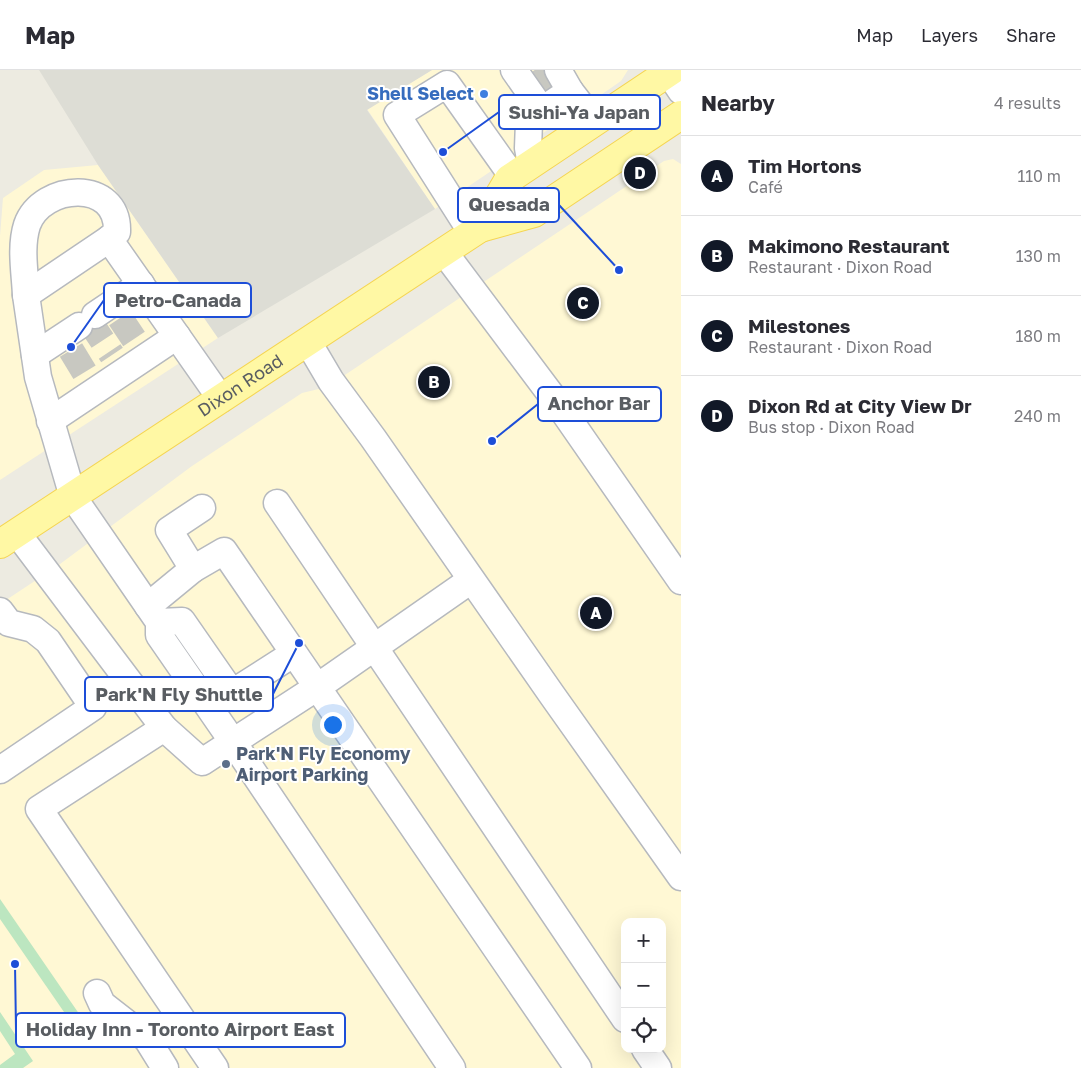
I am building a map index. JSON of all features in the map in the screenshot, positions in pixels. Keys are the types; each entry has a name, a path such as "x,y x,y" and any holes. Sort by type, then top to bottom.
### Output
{"main road":[{"name":"Dixon Road","path":"476,231 509,179 594,122 672,76"},
{"name":"Dixon Road","path":"9,538 476,231 534,213 681,115"}],"lane":[{"path":"522,170 528,148 529,122 539,80 594,122"},
{"path":"476,231 397,115 447,84 522,170"},
{"path":"26,295 117,232 118,221 109,205 99,197 74,192 56,196 43,202 33,213 27,225 24,240 26,295 38,377 73,497 153,614 159,634 452,1068"},
{"path":"109,239 221,399"},
{"path":"444,252 561,408 681,581"},
{"path":"35,355 89,325 141,284"},
{"path":"50,421 91,381 140,348 177,336"},
{"path":"308,342 331,381 681,876"},
{"path":"277,503 621,1013"},
{"path":"193,569 169,530 202,508"},
{"path":"9,538 164,728 202,762 316,688 471,580"},
{"path":"153,614 193,569 224,551 578,1068"},
{"path":"153,614 182,621 232,693 293,654"},
{"path":"0,770 93,707 48,641 33,629 3,621"},
{"path":"164,728 39,809 215,1068"},
{"path":"97,993 102,1004 147,1039 165,1068"},
{"path":"648,1053 658,1068"}],"shaded area":[{"path":"39,70 432,70 367,110 435,209 218,338 98,165"},
{"path":"432,70 628,70 621,81 572,115 554,125 506,161 435,209 367,109"},
{"path":"673,159 681,164 681,1068 0,1068 0,604 56,567 192,466 302,393 327,387 664,161"},
{"path":"98,165 218,338 0,480 0,236 3,198 44,170"}],"green space":[{"path":"0,899 84,1021 75,1028 0,919"},
{"path":"0,1012 33,1061 23,1068 0,1068 0,1065 15,1054 0,1031"}],"tunnel":[{"path":"535,86 551,74"},
{"path":"120,318 134,339"},
{"path":"88,319 112,355"},
{"path":"71,350 85,373"}],"place":[{"name":"Shell Select","path":"484,94"},
{"name":"Sushi-Ya Japan","path":"443,152"},
{"name":"Dixon Rd at City View Dr","path":"640,173"},
{"name":"Quesada","path":"619,270"},
{"name":"Milestones","path":"583,303"},
{"name":"Petro-Canada","path":"71,347"},
{"name":"Makimono Restaurant","path":"434,382"},
{"name":"Anchor Bar","path":"492,441"},
{"name":"Tim Hortons","path":"596,613"},
{"name":"Park'N Fly Shuttle","path":"299,643"},
{"name":"Park'N Fly Economy Airport Parking","path":"226,764"},
{"name":"Holiday Inn - Toronto Airport East","path":"15,964"}]}
